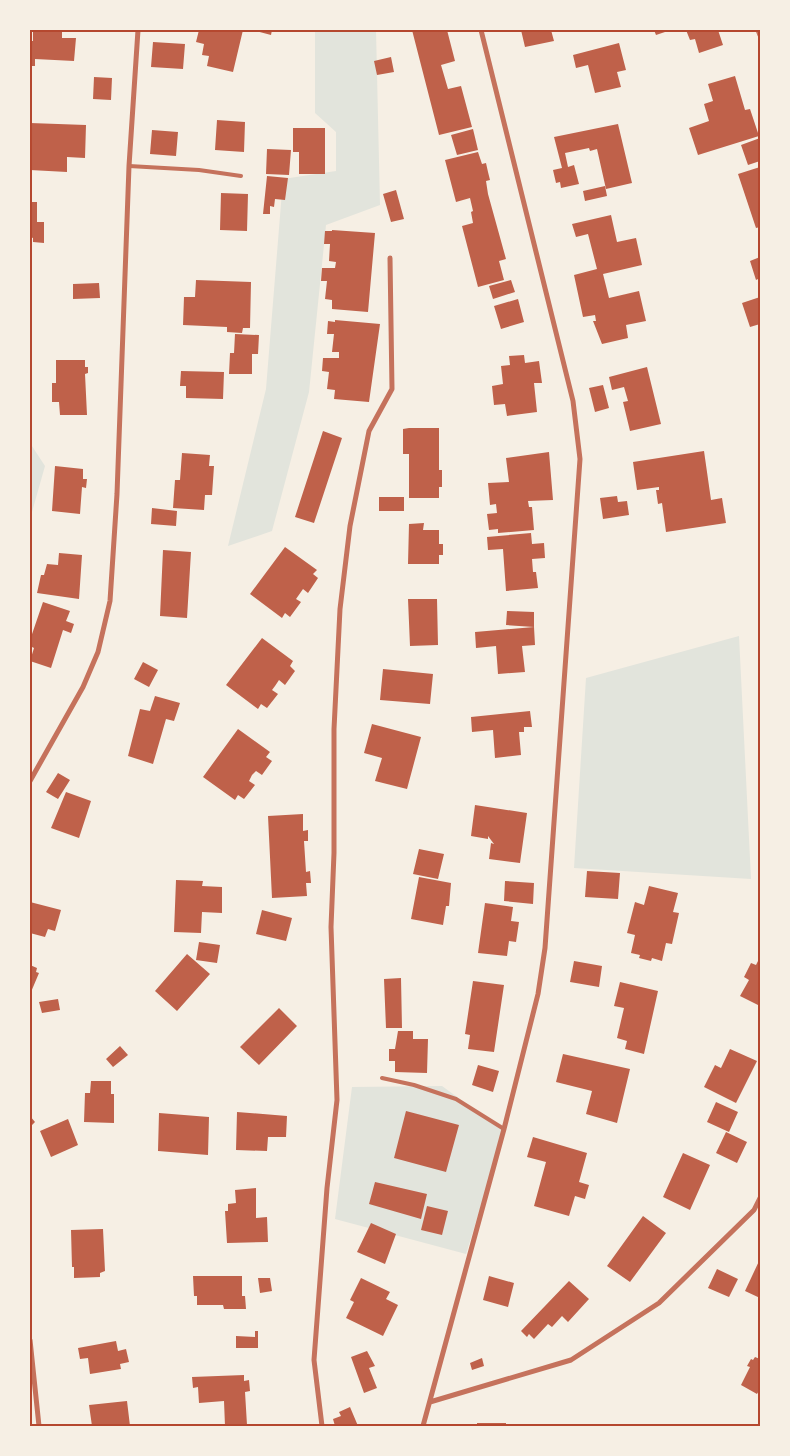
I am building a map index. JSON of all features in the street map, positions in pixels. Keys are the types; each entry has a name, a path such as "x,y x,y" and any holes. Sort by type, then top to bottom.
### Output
{"street":[{"path":"30,781 83,687 98,652 110,601 116,504 129,166 138,30"},
{"path":"423,1426 504,1129 538,994 545,948 580,459 573,401 567,375 481,30"},
{"path":"758,30 760,35"},
{"path":"322,1426 314,1360 327,1188 337,1100 331,927 334,853 334,729 340,609 350,526 370,431 392,389 390,258"},
{"path":"430,1402 571,1360 659,1303 754,1210 760,1198"},
{"path":"30,1340 39,1426"}],"lane":[{"path":"129,166 199,170 241,176"},
{"path":"382,1078 414,1085 456,1099 504,1129"}],"shaded area":[{"path":"315,30 376,30 380,205 326,225 309,392 272,531 228,546 266,389 283,179 336,171 336,132 315,113"},
{"path":"30,443 45,466 30,519"},
{"path":"739,636 751,879 574,868 586,678"},
{"path":"442,1086 504,1131 466,1254 335,1219 352,1087"}],"building":[{"path":"47,30 62,30 62,38 76,38 74,61 35,59 35,66 30,66 30,41 33,41 33,31 47,32"},
{"path":"199,30 243,30 233,72 207,66 209,56 202,55 204,44 196,42"},
{"path":"252,30 272,30 271,35"},
{"path":"412,30 447,30 455,61 441,65 448,89 461,86 472,127 439,135"},
{"path":"521,30 551,30 554,41 525,47"},
{"path":"654,30 671,30 656,35"},
{"path":"686,30 718,30 723,45 699,53 695,39 690,40"},
{"path":"153,42 185,44 183,69 151,67"},
{"path":"619,43 626,70 617,72 621,87 595,93 588,65 576,68 573,55"},
{"path":"391,57 394,72 377,75 374,61"},
{"path":"735,76 745,110 750,109 759,136 698,155 689,128 709,121 704,104 713,101 708,84"},
{"path":"94,77 112,78 111,100 93,99"},
{"path":"217,120 245,122 244,152 215,150"},
{"path":"30,123 86,125 85,158 67,157 67,172 30,170"},
{"path":"618,124 632,183 606,189 597,149 590,151 589,148 565,153 568,167 574,165 579,184 561,188 560,182 556,183 553,170 562,168 554,137"},
{"path":"293,128 325,128 325,174 299,174 299,152 293,152"},
{"path":"473,129 478,150 457,155 451,135"},
{"path":"152,130 178,132 176,156 150,154"},
{"path":"760,138 760,161 748,165 741,145"},
{"path":"267,149 291,150 289,175 266,174"},
{"path":"478,152 482,164 486,163 490,180 486,181 488,194 506,259 499,261 504,280 478,287 462,226 473,223 470,198 456,202 445,160"},
{"path":"760,167 760,227 756,228 738,174"},
{"path":"267,176 288,178 285,200 275,199 274,207 270,206 270,214 263,214"},
{"path":"605,186 607,196 585,201 583,191"},
{"path":"396,190 404,219 391,222 383,194"},
{"path":"221,193 248,194 247,231 220,230"},
{"path":"30,202 37,202 37,222 44,222 44,243 33,242 33,238 30,237"},
{"path":"611,215 617,242 636,238 642,265 603,274 609,298 639,291 646,321 626,325 628,338 602,344 593,321 596,321 595,315 583,317 574,275 597,269 588,234 576,237 572,224"},
{"path":"325,231 375,233 368,312 332,309 332,300 325,299 327,281 321,281 322,268 335,268 336,262 329,261 330,244 324,244"},
{"path":"760,257 760,278 756,280 750,261"},
{"path":"196,280 251,282 250,328 243,328 242,333 227,332 227,327 183,325 184,297 195,297"},
{"path":"511,280 515,292 493,299 489,286"},
{"path":"99,283 100,298 73,299 73,284"},
{"path":"760,297 760,324 750,327 742,303"},
{"path":"518,299 524,322 501,329 494,306"},
{"path":"335,320 380,324 369,402 334,399 335,390 327,389 329,372 322,371 323,358 339,358 339,352 332,352 334,334 327,334 328,321 335,322"},
{"path":"235,334 259,335 258,354 252,354 252,374 229,374 230,353 234,353"},
{"path":"524,355 525,363 539,361 542,383 534,383 537,412 507,416 505,404 494,405 492,386 503,384 501,366 510,365 509,356"},
{"path":"56,360 85,360 85,367 88,367 88,373 85,374 87,415 60,415 59,402 52,402 52,383 56,383"},
{"path":"647,367 661,424 630,431 623,402 628,401 624,387 612,390 609,377"},
{"path":"181,371 224,372 223,399 186,398 186,386 180,386"},
{"path":"603,385 609,408 595,412 589,388"},
{"path":"439,428 439,470 442,470 442,487 439,487 439,498 409,498 409,454 403,454 403,429"},
{"path":"323,431 342,438 314,523 295,517"},
{"path":"704,451 711,500 722,498 726,523 666,532 662,503 658,504 656,490 659,490 659,487 637,490 633,462"},
{"path":"549,452 553,500 528,501 529,507 532,507 534,530 498,533 498,529 489,530 487,514 497,513 496,504 490,505 488,483 509,482 506,458"},
{"path":"182,453 210,455 209,466 214,466 212,495 205,495 204,510 173,508 175,480 180,480"},
{"path":"55,466 83,469 83,479 87,479 86,488 82,487 80,514 52,511"},
{"path":"617,496 618,502 627,501 629,515 603,519 600,498"},
{"path":"379,497 404,497 404,511 379,511"},
{"path":"152,508 177,511 176,526 151,524"},
{"path":"424,523 423,530 439,530 439,544 443,544 443,555 439,555 439,564 408,564 409,524"},
{"path":"531,533 532,544 544,543 545,558 532,559 533,572 536,572 538,588 506,591 503,549 488,550 487,537"},
{"path":"285,547 317,570 313,574 318,578 308,593 303,589 296,599 301,602 290,617 285,613 282,618 250,594"},
{"path":"163,550 191,552 187,618 160,616"},
{"path":"59,553 82,555 79,599 37,593 41,575 44,575 47,564 58,565"},
{"path":"408,599 437,599 438,645 410,646"},
{"path":"43,602 70,611 66,621 74,624 71,633 63,630 51,668 30,661 34,648 30,646 30,640"},
{"path":"507,611 534,612 534,627 506,625"},
{"path":"534,627 535,645 522,646 525,672 498,674 496,646 476,648 475,632"},
{"path":"262,638 293,661 290,666 295,671 285,685 279,680 272,690 278,694 267,708 261,704 258,709 226,685"},
{"path":"143,662 158,670 149,687 134,679"},
{"path":"383,669 433,674 430,704 380,700"},
{"path":"155,696 180,703 174,721 166,719 153,764 128,756 140,709 150,711"},
{"path":"530,711 532,727 524,727 524,732 519,732 521,755 495,758 493,730 472,732 471,717"},
{"path":"372,724 421,737 407,789 375,781 382,758 364,753"},
{"path":"238,729 270,752 266,757 272,761 262,775 256,771 252,775 249,781 255,785 244,799 238,795 235,800 203,777"},
{"path":"58,773 70,780 58,799 46,792"},
{"path":"66,792 91,801 79,838 51,828"},
{"path":"475,805 527,813 520,863 489,859 491,843 494,844 488,836 488,839 471,836"},
{"path":"303,814 303,831 308,830 308,841 304,841 306,872 310,871 311,883 306,883 307,896 272,898 268,816"},
{"path":"419,849 444,854 438,879 413,874"},
{"path":"587,871 620,873 618,899 585,897"},
{"path":"419,877 451,883 449,906 446,906 443,925 411,919"},
{"path":"176,880 203,881 202,886 222,887 222,913 202,912 201,933 174,932"},
{"path":"505,881 534,883 533,904 504,901"},
{"path":"649,886 678,893 673,912 679,913 672,944 666,943 662,961 652,958 651,961 639,958 640,955 631,953 635,935 627,933 635,902 644,905"},
{"path":"30,902 61,910 55,931 48,929 45,937 30,933"},
{"path":"485,903 513,907 511,921 519,922 516,942 509,941 507,956 478,953"},
{"path":"262,910 292,918 286,941 256,934"},
{"path":"199,942 220,945 217,963 196,960"},
{"path":"187,954 210,974 177,1011 155,991"},
{"path":"760,957 760,1006 740,996 749,980 744,977 751,963 756,965"},
{"path":"574,961 602,966 599,987 570,982"},
{"path":"30,965 37,968 36,972 39,973 31,992"},
{"path":"401,978 402,1028 386,1028 384,979"},
{"path":"473,981 504,985 494,1052 468,1049 470,1035 465,1034"},
{"path":"620,982 658,991 644,1054 625,1049 627,1041 617,1038 624,1008 614,1006"},
{"path":"58,999 60,1010 42,1013 39,1002"},
{"path":"279,1008 297,1026 259,1065 240,1047"},
{"path":"398,1031 413,1031 413,1039 428,1039 427,1073 395,1072 395,1061 389,1061 389,1049 395,1049"},
{"path":"120,1046 128,1055 113,1067 106,1059"},
{"path":"730,1049 757,1061 736,1103 704,1087 715,1065 721,1068"},
{"path":"563,1054 630,1069 617,1123 586,1114 592,1091 556,1082"},
{"path":"478,1065 499,1071 493,1092 472,1085"},
{"path":"91,1081 111,1081 111,1094 114,1094 114,1123 84,1122 85,1093 90,1093"},
{"path":"716,1102 738,1112 729,1132 707,1122"},
{"path":"406,1111 459,1125 446,1172 394,1158"},
{"path":"237,1112 287,1116 286,1137 268,1137 267,1151 236,1150"},
{"path":"159,1113 209,1117 208,1155 158,1151"},
{"path":"30,1116 35,1122 30,1127"},
{"path":"68,1119 78,1145 51,1157 40,1131"},
{"path":"726,1132 747,1142 737,1163 716,1153"},
{"path":"533,1137 587,1153 579,1182 589,1185 585,1199 575,1196 569,1216 534,1206 546,1162 527,1157"},
{"path":"683,1153 710,1165 690,1210 663,1197"},
{"path":"375,1182 427,1194 421,1219 369,1204"},
{"path":"256,1188 256,1218 267,1217 268,1242 227,1243 225,1211 228,1211 228,1204 236,1203 235,1190"},
{"path":"427,1206 448,1211 442,1235 421,1230"},
{"path":"643,1216 666,1233 630,1282 607,1266"},
{"path":"371,1223 396,1234 385,1264 357,1252"},
{"path":"103,1229 105,1271 100,1273 100,1277 74,1278 71,1230"},
{"path":"760,1259 760,1298 745,1291"},
{"path":"717,1269 738,1279 729,1297 708,1288"},
{"path":"193,1276 242,1276 242,1296 245,1296 246,1309 224,1309 223,1305 197,1305 197,1296 194,1296"},
{"path":"489,1276 514,1283 508,1307 483,1300"},
{"path":"258,1278 270,1278 272,1291 260,1293"},
{"path":"361,1278 390,1292 386,1299 398,1305 383,1336 346,1318 354,1302 350,1300"},
{"path":"569,1281 589,1299 568,1322 562,1316 552,1327 548,1324 534,1339 529,1334 527,1337 521,1331"},
{"path":"255,1331 258,1331 258,1348 236,1348 236,1336 255,1337"},
{"path":"116,1341 118,1351 126,1349 129,1362 120,1364 121,1369 90,1374 88,1358 80,1359 78,1348"},
{"path":"367,1351 375,1366 369,1368 377,1388 364,1393 351,1357"},
{"path":"755,1357 760,1359 760,1389 757,1394 741,1385 750,1367 747,1366 751,1359 753,1360"},
{"path":"482,1358 484,1366 472,1370 470,1363"},
{"path":"244,1375 244,1381 249,1380 250,1391 245,1392 247,1425 225,1426 224,1401 199,1403 198,1387 193,1388 192,1377"},
{"path":"127,1401 130,1426 92,1426 89,1405"},
{"path":"350,1407 358,1426 335,1426 333,1419 341,1416 339,1412"},
{"path":"477,1423 506,1423 506,1426 477,1426"}]}
